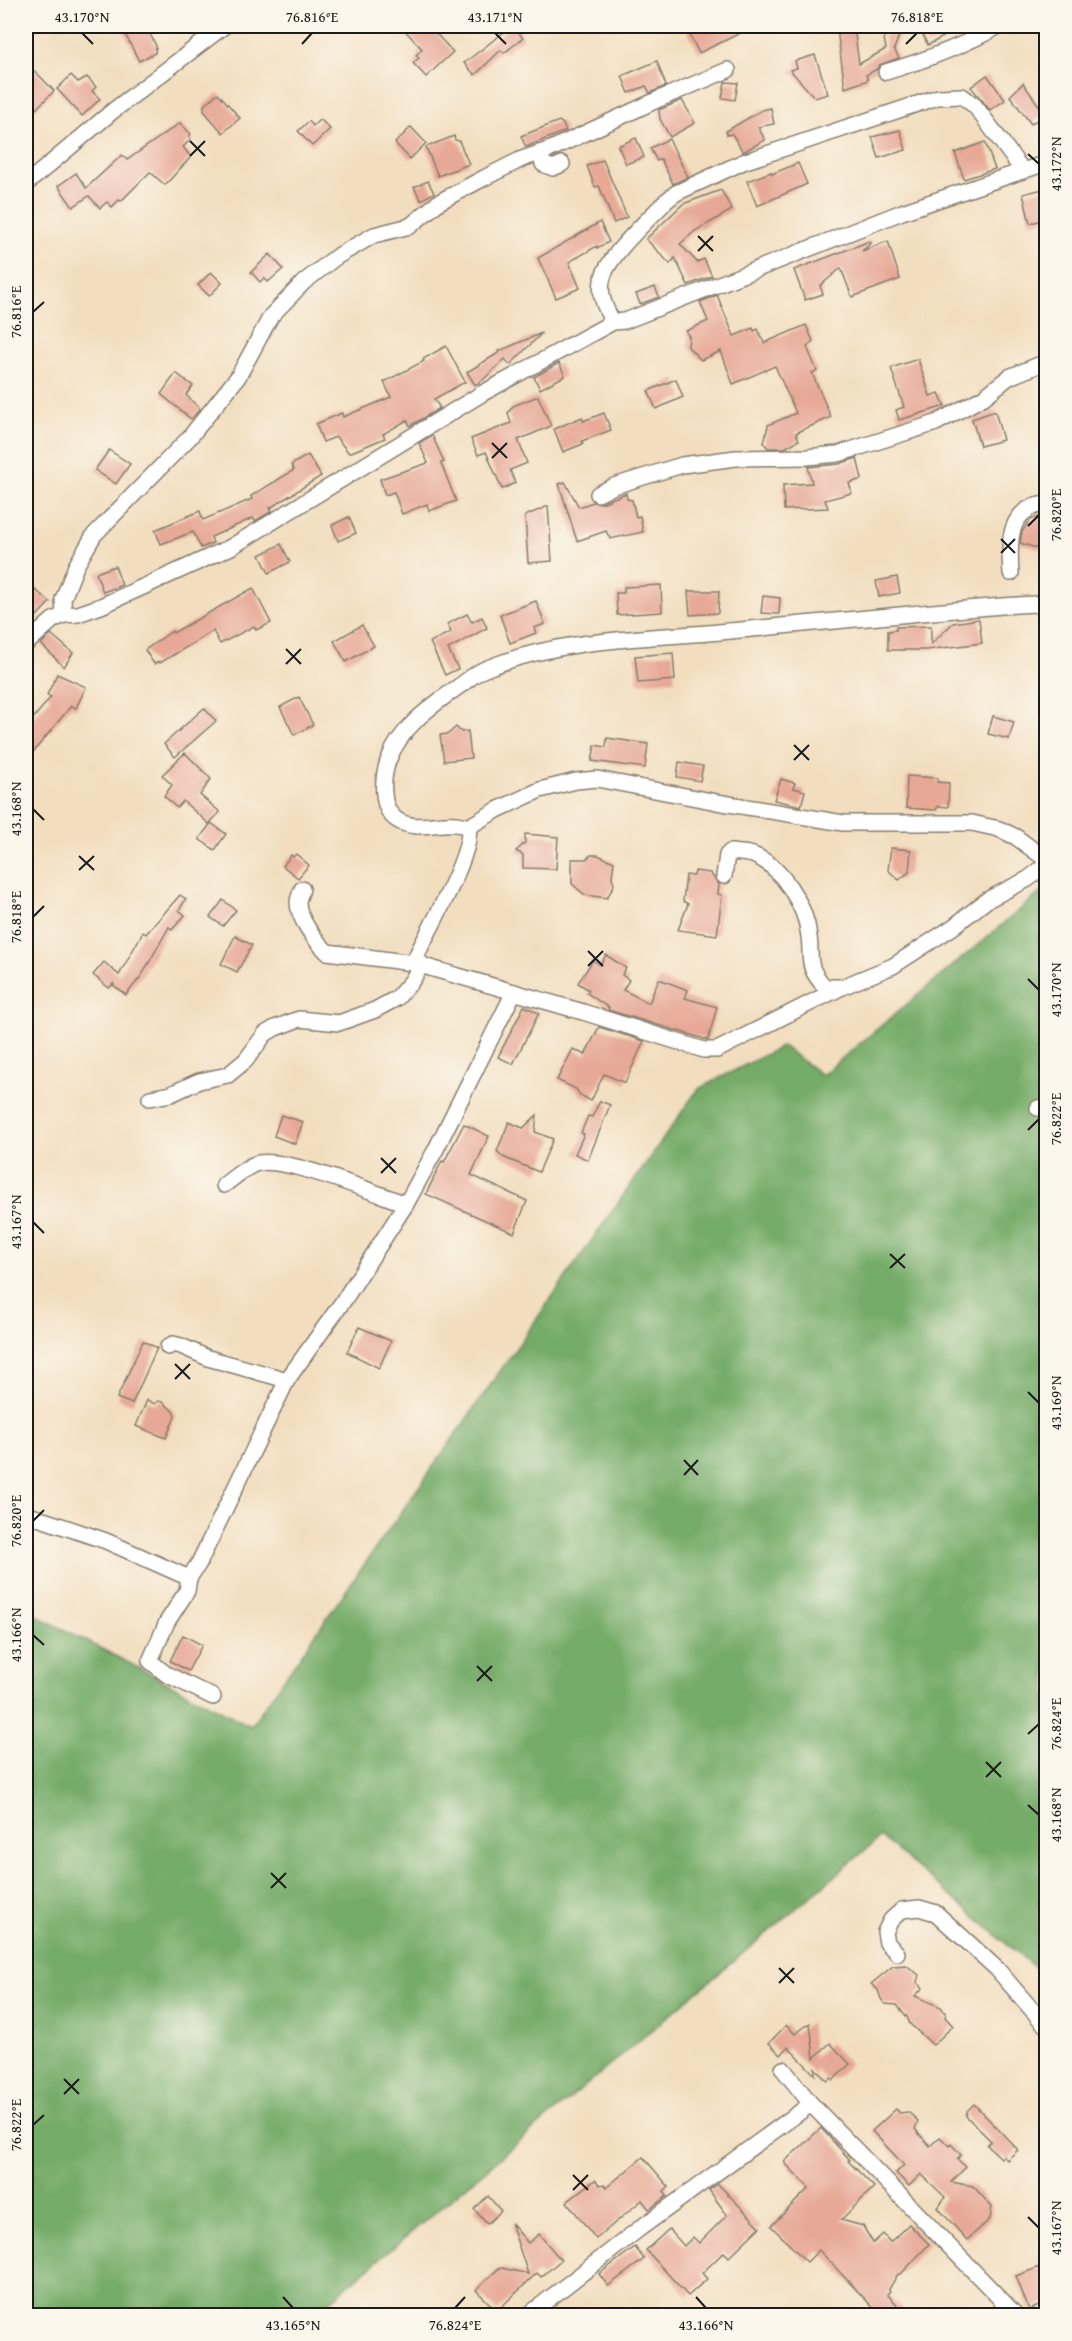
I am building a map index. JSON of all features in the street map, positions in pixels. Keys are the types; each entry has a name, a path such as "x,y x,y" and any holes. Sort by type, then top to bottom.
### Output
{"street":[{"path":"26,184 114,110 224,26"},
{"path":"886,72 926,60 999,26"},
{"path":"64,615 63,599 76,566 94,535 189,438 238,378 271,316 304,282 336,257 374,235 410,226 439,202 522,159 728,70"},
{"path":"613,322 606,311 602,296 602,278 610,263 676,193 743,162 938,97 962,96 975,106 1023,171"},
{"path":"540,153 543,164 552,168 562,164"},
{"path":"26,644 53,620 101,606 231,548 483,393 613,322 625,321 902,212 1047,163"},
{"path":"598,494 614,486 682,465 736,458 838,454 936,423 984,397 1009,377 1047,362"},
{"path":"1011,573 1012,527 1023,513 1047,504"},
{"path":"1047,608 1035,604 1002,606 585,643 513,659 482,670 434,704 408,728 396,742 390,754 386,767 384,791 390,813 399,821 410,824 454,823 468,827 497,810 540,790 576,781 597,779 669,794 843,823 972,823 999,829 1016,837 1040,855 1047,856"},
{"path":"150,1098 171,1094 199,1081 228,1075 246,1060 265,1034 275,1028 299,1019 339,1023 375,1010 397,998 411,981 458,872 470,839 468,827"},
{"path":"724,876 726,855 730,852 753,855 767,863 792,888 805,916 809,936 810,966 814,974 825,987 842,987"},
{"path":"302,888 298,901 301,913 318,943 327,952 417,964 583,1012 682,1044 717,1050 842,987 892,966 953,927 987,900 1028,879 1047,865"},
{"path":"213,1697 166,1674 150,1661 167,1622 187,1591 189,1578 199,1563 287,1380 344,1300 406,1204 514,992"},
{"path":"224,1185 254,1164 266,1161 311,1171 406,1204"},
{"path":"168,1347 173,1344 182,1346 208,1358 287,1380"},
{"path":"26,1514 106,1541 189,1578"},
{"path":"897,1953 887,1942 885,1932 891,1920 902,1910 920,1908 936,1913 997,1969 1047,2026"},
{"path":"783,2069 811,2104 1017,2316"},
{"path":"527,2316 639,2229 811,2104"}],"green space":[{"path":"1046,888 1046,1977 881,1837 313,2315 26,2315 26,1610 251,1726 698,1089 782,1046 822,1075"}],"building":[{"path":"121,26 146,26 156,46 155,53 139,61"},
{"path":"401,26 429,26 453,52 426,77 413,63 419,58 416,55 422,49"},
{"path":"512,26 517,26 522,31 519,33 523,38 504,53 501,50 475,75 464,63"},
{"path":"696,26 755,26 699,53 687,30"},
{"path":"918,26 964,26 928,45"},
{"path":"854,27 859,64 886,49 884,38 887,33 892,32 899,36 894,49 899,58 879,65 877,69 866,75 868,80 845,88 837,29"},
{"path":"815,55 828,94 815,98 790,70 797,68 795,61"},
{"path":"657,61 666,86 650,93 646,86 629,93 622,76"},
{"path":"35,71 54,91 36,109 26,97 26,80"},
{"path":"71,75 78,82 87,77 96,87 92,91 100,99 82,116 57,89"},
{"path":"987,75 1005,100 990,110 971,87"},
{"path":"725,82 738,83 735,100 722,98"},
{"path":"1023,83 1045,114 1031,124 1010,96"},
{"path":"218,93 240,118 223,133 204,111 204,105"},
{"path":"682,100 695,123 670,137 660,119 659,110"},
{"path":"771,108 774,124 758,127 765,140 743,152 732,134 727,135 726,131 762,110"},
{"path":"320,119 330,129 312,146 298,131 309,121 313,126"},
{"path":"559,121 566,131 526,147 521,136"},
{"path":"180,123 191,134 189,137 191,139 183,147 191,157 165,185 150,172 121,201 119,200 112,207 107,202 100,208 89,196 73,207 58,186 76,173 86,188 122,155 127,160"},
{"path":"411,127 426,143 410,159 395,143"},
{"path":"900,130 906,150 879,158 872,137"},
{"path":"454,136 455,140 459,141 469,164 438,176 426,147"},
{"path":"636,138 644,157 626,164 618,146"},
{"path":"669,139 688,177 673,184 661,159 657,161 650,148"},
{"path":"985,142 995,169 964,179 955,153"},
{"path":"603,160 627,217 614,223 599,186 595,187 587,166"},
{"path":"798,163 807,184 757,206 747,181"},
{"path":"428,181 434,193 421,200 414,187"},
{"path":"1047,188 1047,219 1030,223 1023,194"},
{"path":"721,190 732,210 695,231 680,244 697,262 704,259 712,276 688,285 675,258 670,264 646,239 683,204"},
{"path":"600,222 609,242 569,262 580,288 556,298 538,258"},
{"path":"870,241 871,243 862,251 888,241 900,279 852,297 841,268 820,286 823,294 805,300 794,270"},
{"path":"270,254 283,269 268,282 264,278 260,282 251,272"},
{"path":"211,272 222,283 209,296 198,285"},
{"path":"655,287 659,297 640,304 636,294"},
{"path":"717,295 734,336 753,328 754,331 758,329 764,343 806,325 813,341 807,347 817,371 812,373 831,417 796,433 799,440 785,448 768,448 764,443 768,425 796,413 775,366 733,384 721,351 701,360 688,347 689,337 686,331 708,321 700,302"},
{"path":"542,333 510,365 505,359 475,385 467,372 499,351"},
{"path":"446,346 465,382 434,399 440,408 410,426 407,420 383,434 385,438 349,453 336,437 323,442 316,424 342,413 343,417 391,397 384,382 424,361 423,359"},
{"path":"918,359 930,396 939,393 945,406 899,420 896,410 904,407 891,368"},
{"path":"559,363 565,376 540,389 534,377"},
{"path":"176,373 193,386 186,395 200,409 191,419 161,394"},
{"path":"676,379 683,397 656,409 648,391"},
{"path":"538,396 551,426 518,440 527,463 510,470 515,483 502,489 486,452 478,455 471,439 511,423 508,413 513,406"},
{"path":"995,411 1003,440 980,446 972,419"},
{"path":"604,413 611,430 582,441 583,444 563,452 554,429 582,417 583,421"},
{"path":"432,435 444,462 441,463 456,501 429,511 427,504 402,514 394,492 385,495 380,479 428,463 419,443"},
{"path":"109,450 130,464 116,484 95,470"},
{"path":"308,455 321,476 270,508 272,511 255,521 253,518 211,537 213,543 201,548 193,532 161,544 155,530 200,511 203,520 252,499 251,496 294,470 291,465"},
{"path":"857,458 862,479 849,483 852,493 825,500 828,508 784,510 783,485 812,483 808,467 839,464"},
{"path":"565,482 579,507 593,502 602,503 626,493 627,499 632,500 636,517 640,516 643,532 610,539 606,531 577,541 559,484"},
{"path":"548,506 552,561 528,563 525,516"},
{"path":"1047,514 1047,534 1044,534 1042,550 1020,543 1022,532 1030,520"},
{"path":"349,517 356,533 338,541 332,525"},
{"path":"281,544 290,562 269,573 260,555"},
{"path":"115,566 122,585 103,592 96,573"},
{"path":"897,577 900,593 879,597 876,581"},
{"path":"26,582 50,602 37,616 26,605"},
{"path":"661,585 662,612 617,615 616,593 624,593 624,587"},
{"path":"253,588 271,623 256,630 254,626 220,644 213,631 160,663 159,661 154,664 145,650 172,631 173,633"},
{"path":"688,591 719,591 718,613 690,615"},
{"path":"763,596 780,598 779,614 761,613"},
{"path":"536,601 545,624 534,628 536,633 510,643 500,615"},
{"path":"467,614 472,622 482,617 487,628 448,649 458,669 445,675 430,642 451,632 447,624"},
{"path":"979,619 982,643 926,650 888,650 888,631 896,630 896,627 931,626 931,644 953,623"},
{"path":"362,625 374,646 346,662 334,641"},
{"path":"51,634 73,653 64,667 41,644"},
{"path":"673,653 675,680 638,683 635,656"},
{"path":"57,674 86,687 76,708 71,706 26,761 26,727 51,697 47,695"},
{"path":"299,697 313,725 294,735 280,707"},
{"path":"204,708 216,721 175,757 164,744"},
{"path":"993,716 1014,722 1009,739 988,734"},
{"path":"456,727 461,732 468,731 471,758 444,761 440,735 448,734"},
{"path":"607,738 648,744 645,768 592,761 595,745 606,747"},
{"path":"185,753 211,779 200,795 220,812 209,824 183,801 177,808 164,796 172,785 162,775"},
{"path":"679,762 703,766 700,781 677,777"},
{"path":"907,776 938,778 937,782 949,783 948,807 938,806 936,810 906,808"},
{"path":"781,779 795,783 793,788 805,791 801,806 774,800"},
{"path":"211,823 226,834 215,850 199,839"},
{"path":"525,834 558,837 556,869 523,868 523,855 516,851 525,843"},
{"path":"891,848 911,850 909,872 899,880 888,870"},
{"path":"296,854 309,865 298,878 283,866 291,855 293,857"},
{"path":"591,855 598,855 614,862 612,877 614,885 607,898 585,895 572,884 572,859 586,859"},
{"path":"695,871 710,873 719,884 718,894 722,895 717,935 678,930 688,904 683,901 686,875 694,876"},
{"path":"180,895 186,899 179,910 185,915 172,930 169,927 142,975 126,995 113,985 114,983 109,988 93,975 104,962 119,975 143,932 146,934"},
{"path":"223,900 236,910 223,926 210,917"},
{"path":"235,936 252,945 237,972 221,964"},
{"path":"606,955 626,968 622,975 629,980 623,990 649,1003 659,979 688,990 685,998 717,1007 708,1040 608,1010 609,1008 587,993 589,990 578,983 593,960 600,965"},
{"path":"524,1006 539,1013 513,1064 498,1057"},
{"path":"599,1027 644,1041 625,1083 604,1074 591,1101 580,1095 576,1089 557,1080 573,1049 585,1055"},
{"path":"600,1101 610,1105 588,1160 575,1154 584,1134 581,1133 588,1116 592,1117"},
{"path":"281,1115 303,1122 295,1144 274,1136"},
{"path":"537,1115 535,1132 553,1139 539,1172 503,1157 497,1151 509,1122 523,1128"},
{"path":"464,1124 489,1136 471,1175 527,1201 514,1233 426,1194"},
{"path":"359,1327 391,1341 379,1368 347,1352"},
{"path":"143,1341 157,1348 132,1404 117,1398"},
{"path":"147,1400 155,1404 158,1401 163,1402 174,1412 175,1417 166,1438 136,1426"},
{"path":"183,1635 202,1645 188,1671 170,1661"},
{"path":"906,1965 919,1975 917,1982 923,1988 915,1996 941,2007 946,2014 945,2017 953,2026 933,2045 910,2024 897,2005 885,2004 878,1990 871,1984 893,1966"},
{"path":"810,2023 814,2058 830,2043 850,2064 833,2080 831,2078 827,2081 815,2068 815,2075 788,2047 781,2055 769,2043 786,2025 795,2034"},
{"path":"974,2104 1018,2150 1007,2160 1003,2156 1001,2158 987,2145 991,2141 966,2116 967,2111"},
{"path":"896,2109 900,2113 908,2112 915,2118 918,2122 915,2129 930,2146 940,2137 949,2146 951,2144 961,2155 957,2159 966,2167 951,2182 973,2186 992,2207 990,2219 967,2240 938,2208 945,2197 921,2174 909,2186 896,2173 904,2165 872,2131"},
{"path":"821,2128 850,2160 848,2161 874,2187 841,2220 863,2226 873,2243 883,2234 890,2242 909,2224 929,2244 901,2274 898,2274 887,2294 908,2316 881,2316 819,2250 807,2262 771,2226 809,2188 784,2162"},
{"path":"643,2157 669,2187 664,2192 667,2196 649,2209 642,2200 596,2239 567,2202 595,2180 607,2187"},
{"path":"718,2184 760,2227 729,2257 724,2252 702,2273 707,2279 688,2296 646,2250 669,2229 684,2246 693,2237 699,2243 727,2215 709,2190"},
{"path":"488,2196 501,2211 487,2224 474,2209"},
{"path":"511,2223 528,2243 539,2234 561,2260 541,2277 537,2273 497,2311 476,2290 498,2269 528,2274"},
{"path":"635,2247 644,2259 608,2286 599,2274"},
{"path":"1047,2264 1047,2303 1029,2310 1016,2276"}]}
